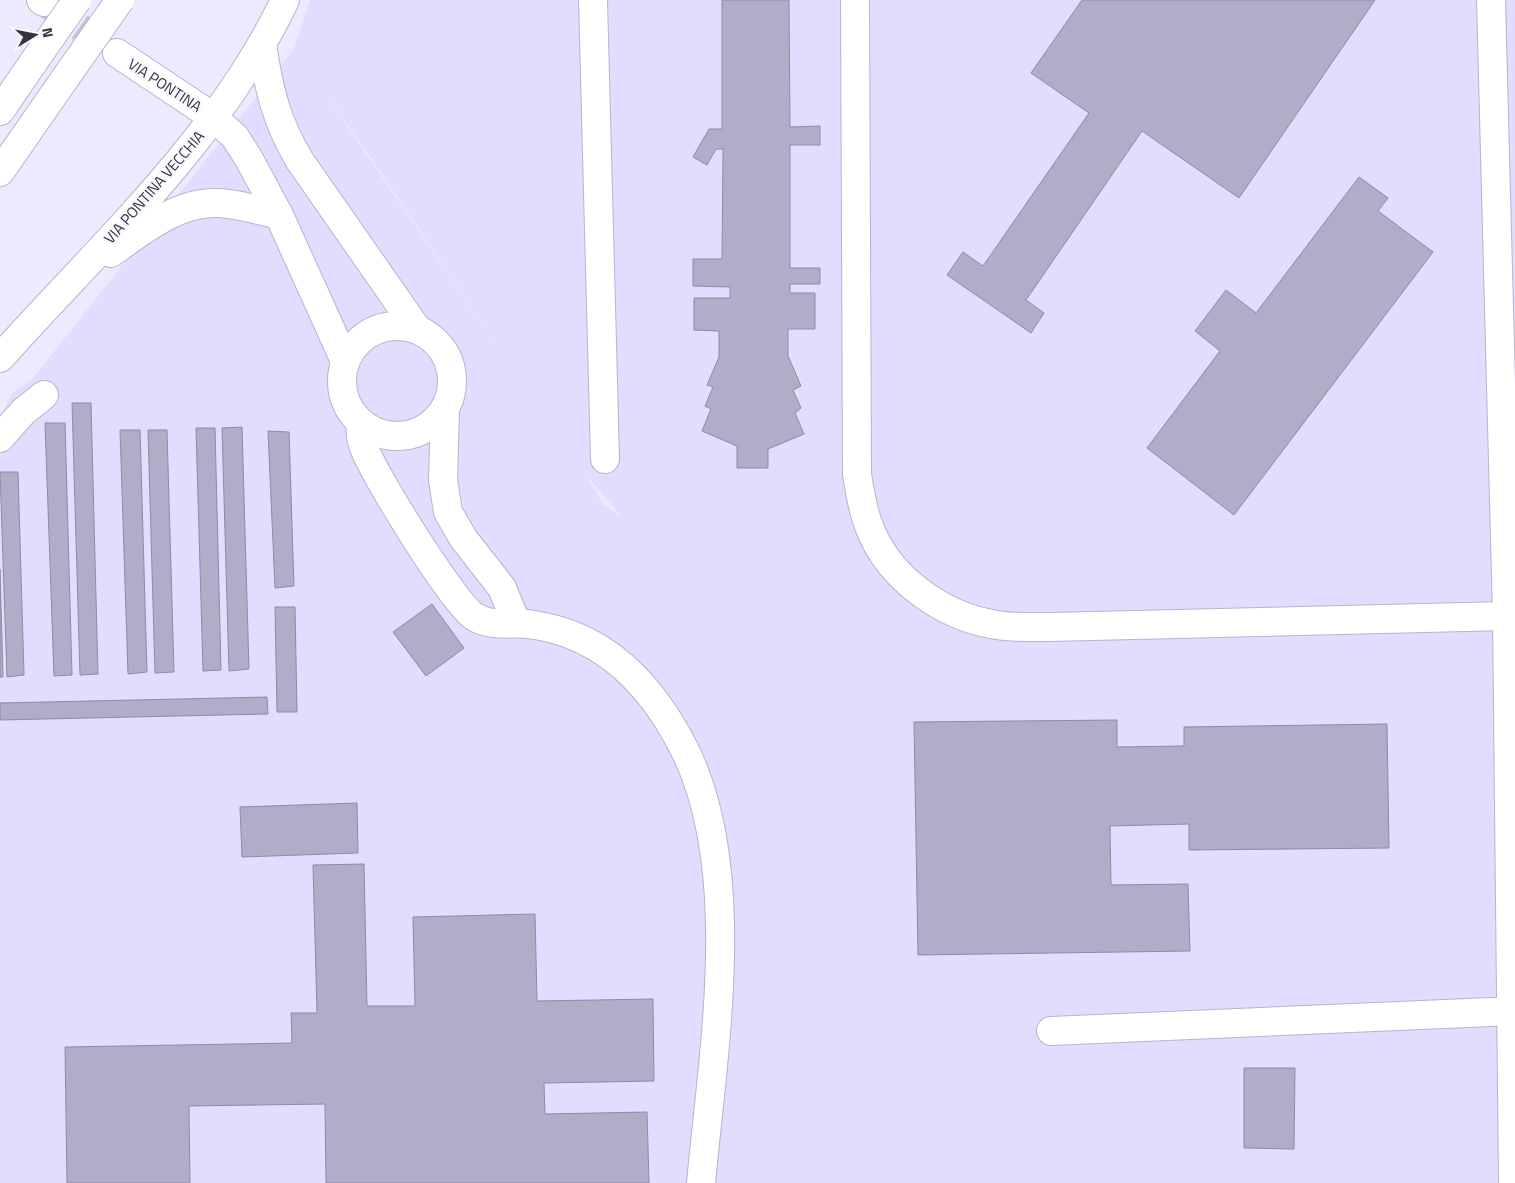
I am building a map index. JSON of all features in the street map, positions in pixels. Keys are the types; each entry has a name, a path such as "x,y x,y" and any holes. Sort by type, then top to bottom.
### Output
{"main road":[{"path":"0,112 77,0"},
{"path":"0,172 120,0"},
{"name":"VIA PONTINA VECCHIA","path":"0,358 163,180 214,117 262,44 285,0"},
{"path":"593,0 605,459"},
{"path":"855,0 857,474 861,501 870,528 885,556 901,575 944,609 996,625 1050,627 1507,616"},
{"path":"1491,0 1507,616 1513,1183"},
{"path":"262,44 270,94 286,136 300,161 417,329"},
{"name":"VIA PONTINA","path":"117,53 214,117 235,137 244,150 279,216 346,361"},
{"path":"69,283 163,218 183,209 218,203 243,206 279,216"},
{"path":"445,410 434,423 421,432 405,436 389,436 373,431 360,422 347,404 342,388 342,372 352,348 374,330 388,326 403,325 417,329 438,342 450,363 453,388 445,410 442,480 448,512 463,538 502,588 516,622"},
{"path":"0,438 18,416 44,395"},
{"path":"360,422 362,444 378,479 460,602 473,616 486,622 500,625 516,622 558,629 593,643 630,672 662,712 680,741 696,776 713,846 720,938 720,971 701,1183"},
{"path":"1051,1031 1512,1011"}],"shaded area":[{"path":"310,0 1515,0 1515,1183 0,1183 0,419 12,393 33,378 294,49","holes":["316,80 371,158 522,382","586,475 622,517 603,504"]}],"building":[{"path":"722,0 789,0 790,127 820,126 820,145 790,145 790,268 820,268 820,284 790,284 790,293 815,293 815,329 788,329 788,356 801,386 793,390 801,408 795,413 804,434 768,449 768,468 737,468 737,446 702,431 711,409 705,406 713,387 707,385 719,357 719,331 694,330 694,298 730,298 730,287 693,286 693,259 722,259 723,149 716,149 707,165 693,157 709,129 722,129"},
{"path":"1082,0 1375,0 1239,198 1142,131 1026,300 1044,313 1031,333 947,275 963,252 983,266 1089,113 1031,73"},
{"path":"1359,177 1388,198 1378,211 1433,252 1234,515 1147,448 1220,351 1195,331 1226,290 1256,313"},
{"path":"72,403 91,403 98,674 80,675"},
{"path":"45,423 65,423 72,675 54,676"},
{"path":"242,427 249,669 229,671 222,428"},
{"path":"196,428 215,428 221,670 203,671"},
{"path":"120,430 140,430 147,672 128,674"},
{"path":"148,430 167,430 174,672 155,673"},
{"path":"268,431 289,432 294,586 275,588"},
{"path":"0,472 18,472 24,675 7,677"},
{"path":"0,569 3,677 0,677"},
{"path":"432,604 464,648 426,676 393,632"},
{"path":"275,607 295,607 297,712 277,712"},
{"path":"267,697 268,714 0,720 0,703"},
{"path":"1117,720 1117,747 1184,746 1184,727 1387,724 1389,848 1189,850 1189,824 1110,826 1111,885 1188,884 1190,951 918,955 914,722"},
{"path":"357,803 358,853 242,857 240,807"},
{"path":"364,864 367,1006 415,1006 413,917 535,914 537,1001 653,999 654,1081 544,1083 545,1114 647,1112 649,1183 326,1183 325,1104 189,1106 190,1183 67,1183 65,1047 292,1043 291,1013 317,1013 313,865"},
{"path":"1244,1068 1295,1068 1294,1149 1244,1148"}],"tunnel":[{"path":"45,3 117,53"}]}
